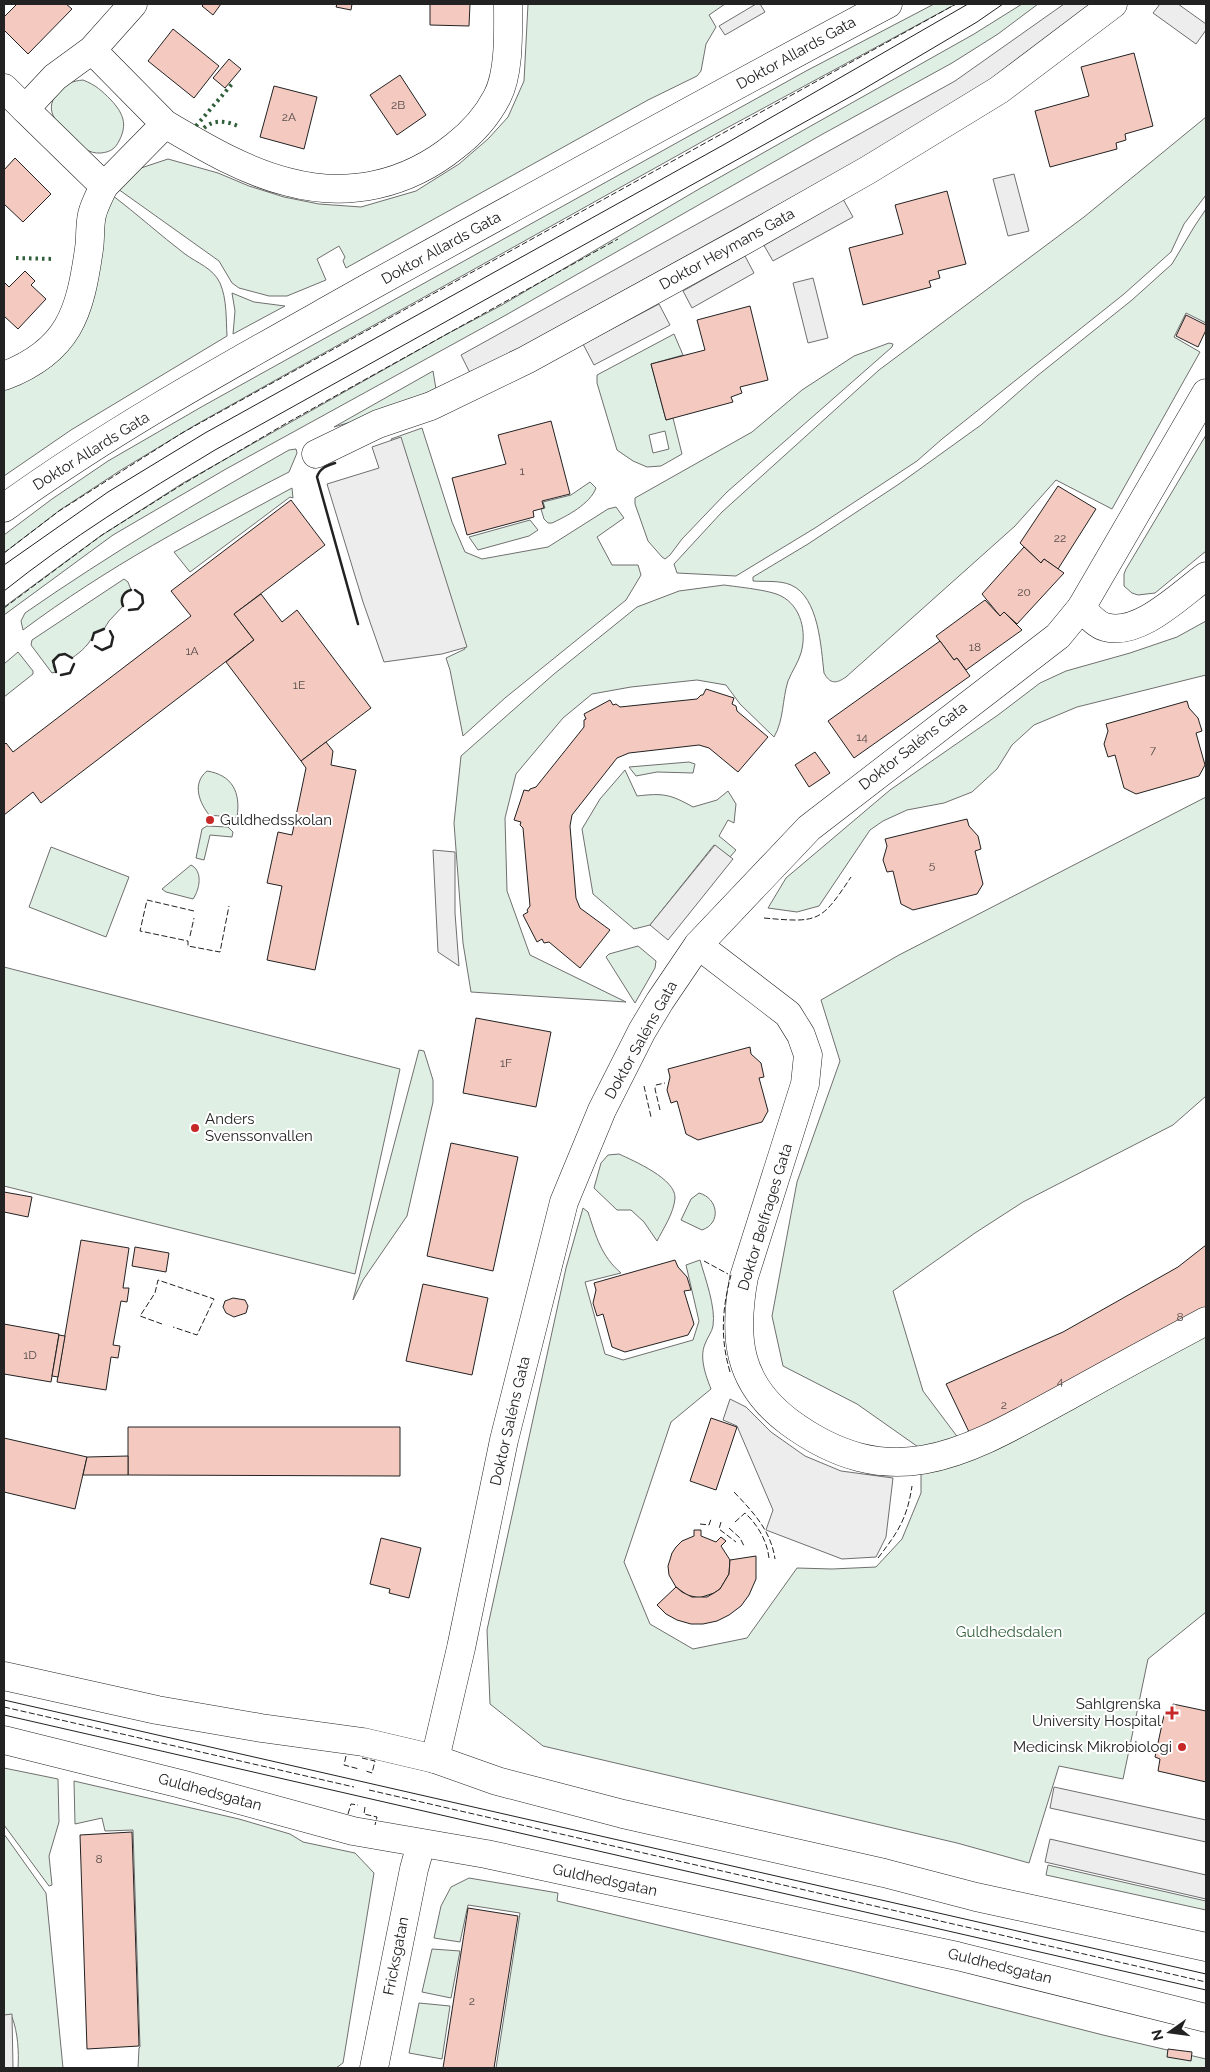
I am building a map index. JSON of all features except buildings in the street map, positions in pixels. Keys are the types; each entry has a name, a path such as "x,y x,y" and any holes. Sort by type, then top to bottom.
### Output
{"street":[{"path":"25,109 55,77 92,50 133,4"},
{"path":"92,50 165,124 215,154 288,182 329,189 348,190 389,183 421,169 439,159 465,138 485,116 498,96 503,78 507,45 508,4"},
{"name":"Doktor Allards Gata","path":"4,508 76,458 258,350 888,4"},
{"name":"Doktor Heymans Gata","path":"316,454 378,424 431,406 526,360 743,241 868,170 999,90 1114,4"},
{"path":"4,88 104,186"},
{"path":"4,376 18,371 43,356 61,338 75,313 83,284 93,212 104,186 165,124"},
{"name":"Doktor Saléns Gata","path":"435,1759 461,1648 504,1440 564,1202 602,1110 642,1031 698,945 809,828 1058,636 1080,608 1206,393"},
{"path":"1080,608 1104,627 1120,629 1145,622 1206,576"},
{"name":"Doktor Belfrages Gata","path":"698,945 788,1014 801,1036 808,1055 805,1084 744,1277 740,1306 739,1332 746,1368 759,1394 773,1411 806,1435 838,1450 873,1460 898,1462 928,1460 967,1448 1004,1432 1206,1321"},
{"path":"4,1676 157,1710 363,1742 435,1759 497,1781 622,1814 884,1872 995,1901 1206,1947"},
{"name":"Guldhedsgatan","path":"4,1740 181,1784 353,1831 495,1856 957,1956 1206,2018"},
{"name":"Fricksgatan","path":"374,2068 412,1879 421,1844"}],"green space":[{"path":"528,4 725,4 709,15 716,27 706,44 701,71 697,76 648,100 346,268 343,261 345,257 339,246 317,259 326,280 287,296 269,296 239,288 232,283 219,261 118,189 138,169 168,159 218,173 249,186 284,197 319,204 361,207 416,191 459,164 488,139 508,117 524,81"},
{"path":"934,4 956,4 723,130 197,424 60,510 4,553 4,535 52,499 108,461 203,406 806,71"},
{"path":"1022,4 1038,4 998,34 952,63 821,135 506,315 226,469 113,535 4,615 4,607 99,537 183,483 502,305 699,189 974,34"},
{"path":"83,80 102,91 119,110 123,119 122,135 114,148 107,152 96,153 85,149 61,127 51,110 54,97 60,90 70,83"},
{"path":"1206,117 1206,195 1184,224 1171,252 1124,294 917,461 815,528 736,576 677,573 674,564 722,512 879,370 1084,217"},
{"path":"112,195 185,254 213,273 220,283 224,296 227,336 71,430 4,476 4,386 53,359"},
{"path":"1206,209 1206,323 1186,313 1174,337 1200,352 1112,509 1056,480 1015,526 846,677 836,682 831,681 824,673 820,637 808,600 800,591 787,583 753,581 753,577 808,544 899,484 981,425 1037,376 1132,300 1172,264"},
{"path":"232,293 254,302 285,306 233,334 235,311"},
{"path":"674,334 683,355 651,364 666,420 673,418 682,454 661,466 647,467 633,461 617,450 597,383 597,375","holes":["665,431 669,449 653,453 649,435"]},
{"path":"889,343 893,344 892,347 727,492 682,539 670,555 665,559 662,557 648,541 635,504 635,498 752,432 802,390 854,356"},
{"path":"433,371 436,389 365,418 334,427"},
{"path":"422,428 452,522 465,552 482,559 548,547 608,509 616,507 624,518 597,537 612,565 638,565 641,575 626,600 505,698 463,736 446,658 465,649 401,443 393,445 391,439"},
{"path":"1206,435 1206,551 1155,593 1138,595 1132,593 1124,586 1126,569"},
{"path":"296,449 297,453 289,472 220,508 119,565 54,607 23,630 21,621 25,613 57,591 188,508 289,450"},
{"path":"590,482 596,488 589,499 583,504 552,523 548,523 544,519 541,509 545,508 543,502 571,495"},
{"path":"292,488 293,498 290,497 190,572 174,552"},
{"path":"530,520 538,530 529,536 478,550 469,537"},
{"path":"124,579 128,582 131,590 123,596 123,606 104,629 94,633 88,644 76,655 72,658 65,654 56,657 53,666 56,672 52,673 31,645 32,640"},
{"path":"724,585 762,590 781,596 793,606 801,620 803,645 788,681 780,724 774,737 740,704 726,685 697,680 631,687 592,694 563,718 516,774 505,818 507,891 530,955 626,1002 471,992 463,943 454,823 461,756 554,674 637,607 679,591"},
{"path":"1206,621 1206,675 1077,707 1034,725 1012,745 997,769 972,792 944,803 907,810 883,821 870,830 819,906 797,912 768,908 786,878 890,790 998,715 1040,683 1066,671 1130,653 1177,637"},
{"path":"18,652 33,671 33,674 4,697 4,664"},
{"path":"689,762 695,764 693,773 657,772 636,776 629,767"},
{"path":"625,770 637,796 666,796 678,799 693,807 717,800 728,791 736,804 734,823 728,820 719,836 736,850 730,857 714,845 650,925 634,929 593,894 582,829 600,799"},
{"path":"207,771 223,776 233,786 238,800 237,817 210,816 206,811 200,800 198,788 202,776"},
{"name":"Guldhedsdalen","path":"1206,797 1206,1096 1173,1125 1023,1202 975,1233 893,1291 923,1391 962,1443 1206,1328 1206,1612 1148,1659 1123,1779 1059,1766 1029,1863 957,1843 543,1746 490,1704 487,1630 566,1268 583,1208 588,1212 604,1253 621,1273 585,1282 605,1354 623,1360 693,1340 699,1321 686,1265 700,1260 713,1310 712,1330 703,1349 704,1367 711,1389 671,1422 624,1562 650,1624 693,1649 747,1638 797,1568 876,1567 902,1539 921,1493 921,1449 857,1404 783,1366 772,1316 797,1182 840,1061 821,1000 899,955"},
{"path":"207,826 228,827 233,832 232,837 210,835 204,860 196,858 202,829"},
{"path":"51,847 129,877 106,937 29,907"},
{"path":"191,865 199,876 199,885 193,899 166,892 162,889"},
{"path":"638,946 656,961 655,968 635,1003 606,957 609,954"},
{"name":"Anders Svenssonvallen","path":"4,967 400,1069 355,1274 4,1186"},
{"path":"419,1050 424,1051 433,1080 433,1102 407,1216 363,1280 353,1300"},
{"path":"619,1154 662,1178 673,1191 675,1198 673,1209 657,1241 644,1222 631,1210 617,1210 594,1188 601,1163 608,1155"},
{"path":"699,1193 710,1200 714,1205 715,1211 713,1222 702,1230 681,1220 691,1199"},
{"path":"4,1768 58,1779 59,1822 49,1856 52,1885 49,1886 4,1825"},
{"path":"74,1781 239,1819 290,1834 303,1842 355,1853 374,1873 343,2063 336,2068 138,2068 140,2047 133,1830 105,1831 102,1818 75,1824"},
{"path":"4,1834 46,1893 63,2068 18,2068 16,2029 12,2017 4,2018"},
{"path":"1048,1865 1206,1901 1206,1910 1046,1875"},
{"path":"469,1878 558,1893 557,1901 852,1971 1103,2035 1206,2059 1206,2068 496,2068 520,1913 468,1905 460,1942 434,1938 441,1906 451,1887"},
{"path":"432,1949 460,1951 451,1998 422,1992"},
{"path":"419,2003 450,2006 442,2059 409,2053"}],"shaded area":[{"path":"756,4 760,4 765,12 725,35 719,26"},
{"path":"1064,4 1099,4 966,101 471,375 461,355 955,81"},
{"path":"1160,4 1178,4 1206,24 1206,30 1196,44 1153,13"},
{"path":"1014,174 1029,231 1008,236 993,179"},
{"path":"843,199 853,217 773,261 762,242"},
{"path":"745,256 754,273 692,308 683,291"},
{"path":"813,278 828,338 808,343 793,283"},
{"path":"659,304 670,325 594,365 583,344"},
{"path":"401,437 467,647 442,654 384,662 363,602 327,484 379,468 372,447"},
{"path":"715,845 733,859 668,940 650,925"},
{"path":"433,850 455,852 455,913 459,966 438,952"},
{"path":"730,1399 746,1407 771,1432 805,1456 841,1471 893,1478 886,1537 876,1557 842,1559 766,1530 773,1510 737,1426 723,1420"},
{"path":"1054,1787 1206,1820 1206,1842 1050,1808"},
{"path":"1050,1839 1206,1875 1206,1899 1045,1862"},
{"path":"12,2014 13,2068 4,2068 4,2015"}],"tram line":[{"path":"4,565 108,492 205,433 725,144 968,4"},
{"path":"4,591 81,535 215,450 857,93 977,22 1003,4"},
{"path":"4,1700 1206,1974"},
{"path":"4,1715 1206,1990"}],"hedge":[{"path":"196,126 232,84"},
{"path":"204,128 216,122 238,126"},
{"path":"16,258 55,259"}],"fence":[{"path":"4,553 59,511 182,433 956,4"},
{"path":"4,608 102,535 183,484 285,424 618,239"},
{"path":"764,918 797,920 817,916 832,903 851,877"},
{"path":"194,911 147,900 140,931 188,941 188,946 220,952 229,906"},
{"path":"190,936 194,918"},
{"path":"660,1110 655,1089 656,1085 665,1083"},
{"path":"644,1086 651,1117"},
{"path":"704,1261 728,1274"},
{"path":"730,1372 723,1324 731,1275"},
{"path":"162,1324 140,1316 155,1293 158,1280 214,1299 197,1335 173,1327"},
{"path":"878,1558 901,1525 912,1486"},
{"path":"734,1492 755,1515 766,1531 775,1559"},
{"path":"735,1522 745,1513 750,1518 764,1539 769,1558"},
{"path":"700,1524 709,1525 711,1519"},
{"path":"721,1522 719,1529 736,1542"},
{"path":"729,1528 740,1538 744,1546"},
{"path":"4,1707 354,1787"},
{"path":"346,1756 344,1765 359,1769"},
{"path":"362,1758 375,1761 372,1773 366,1771"},
{"path":"369,1790 1206,1982"},
{"path":"348,1814 351,1804 358,1805"},
{"path":"365,1807 364,1814 377,1817 375,1825"}],"wall":[{"path":"335,463 320,471 317,477 358,624"},
{"path":"123,606 123,596 131,590"},
{"path":"129,610 138,609 143,603 142,595 135,590"},
{"path":"92,640 94,633 104,629"},
{"path":"95,646 102,650 111,646 113,637 110,631"},
{"path":"56,672 53,661 59,655 65,654 72,658"},
{"path":"61,675 70,673 74,664"}],"place":[{"name":"Guldhedsskolan","path":"210,820"},
{"name":"Anders Svenssonvallen","path":"195,1128"},
{"name":"Sahlgrenska University Hospital","path":"1172,1713"},
{"name":"Medicinsk Mikrobiologi","path":"1182,1747"}]}
